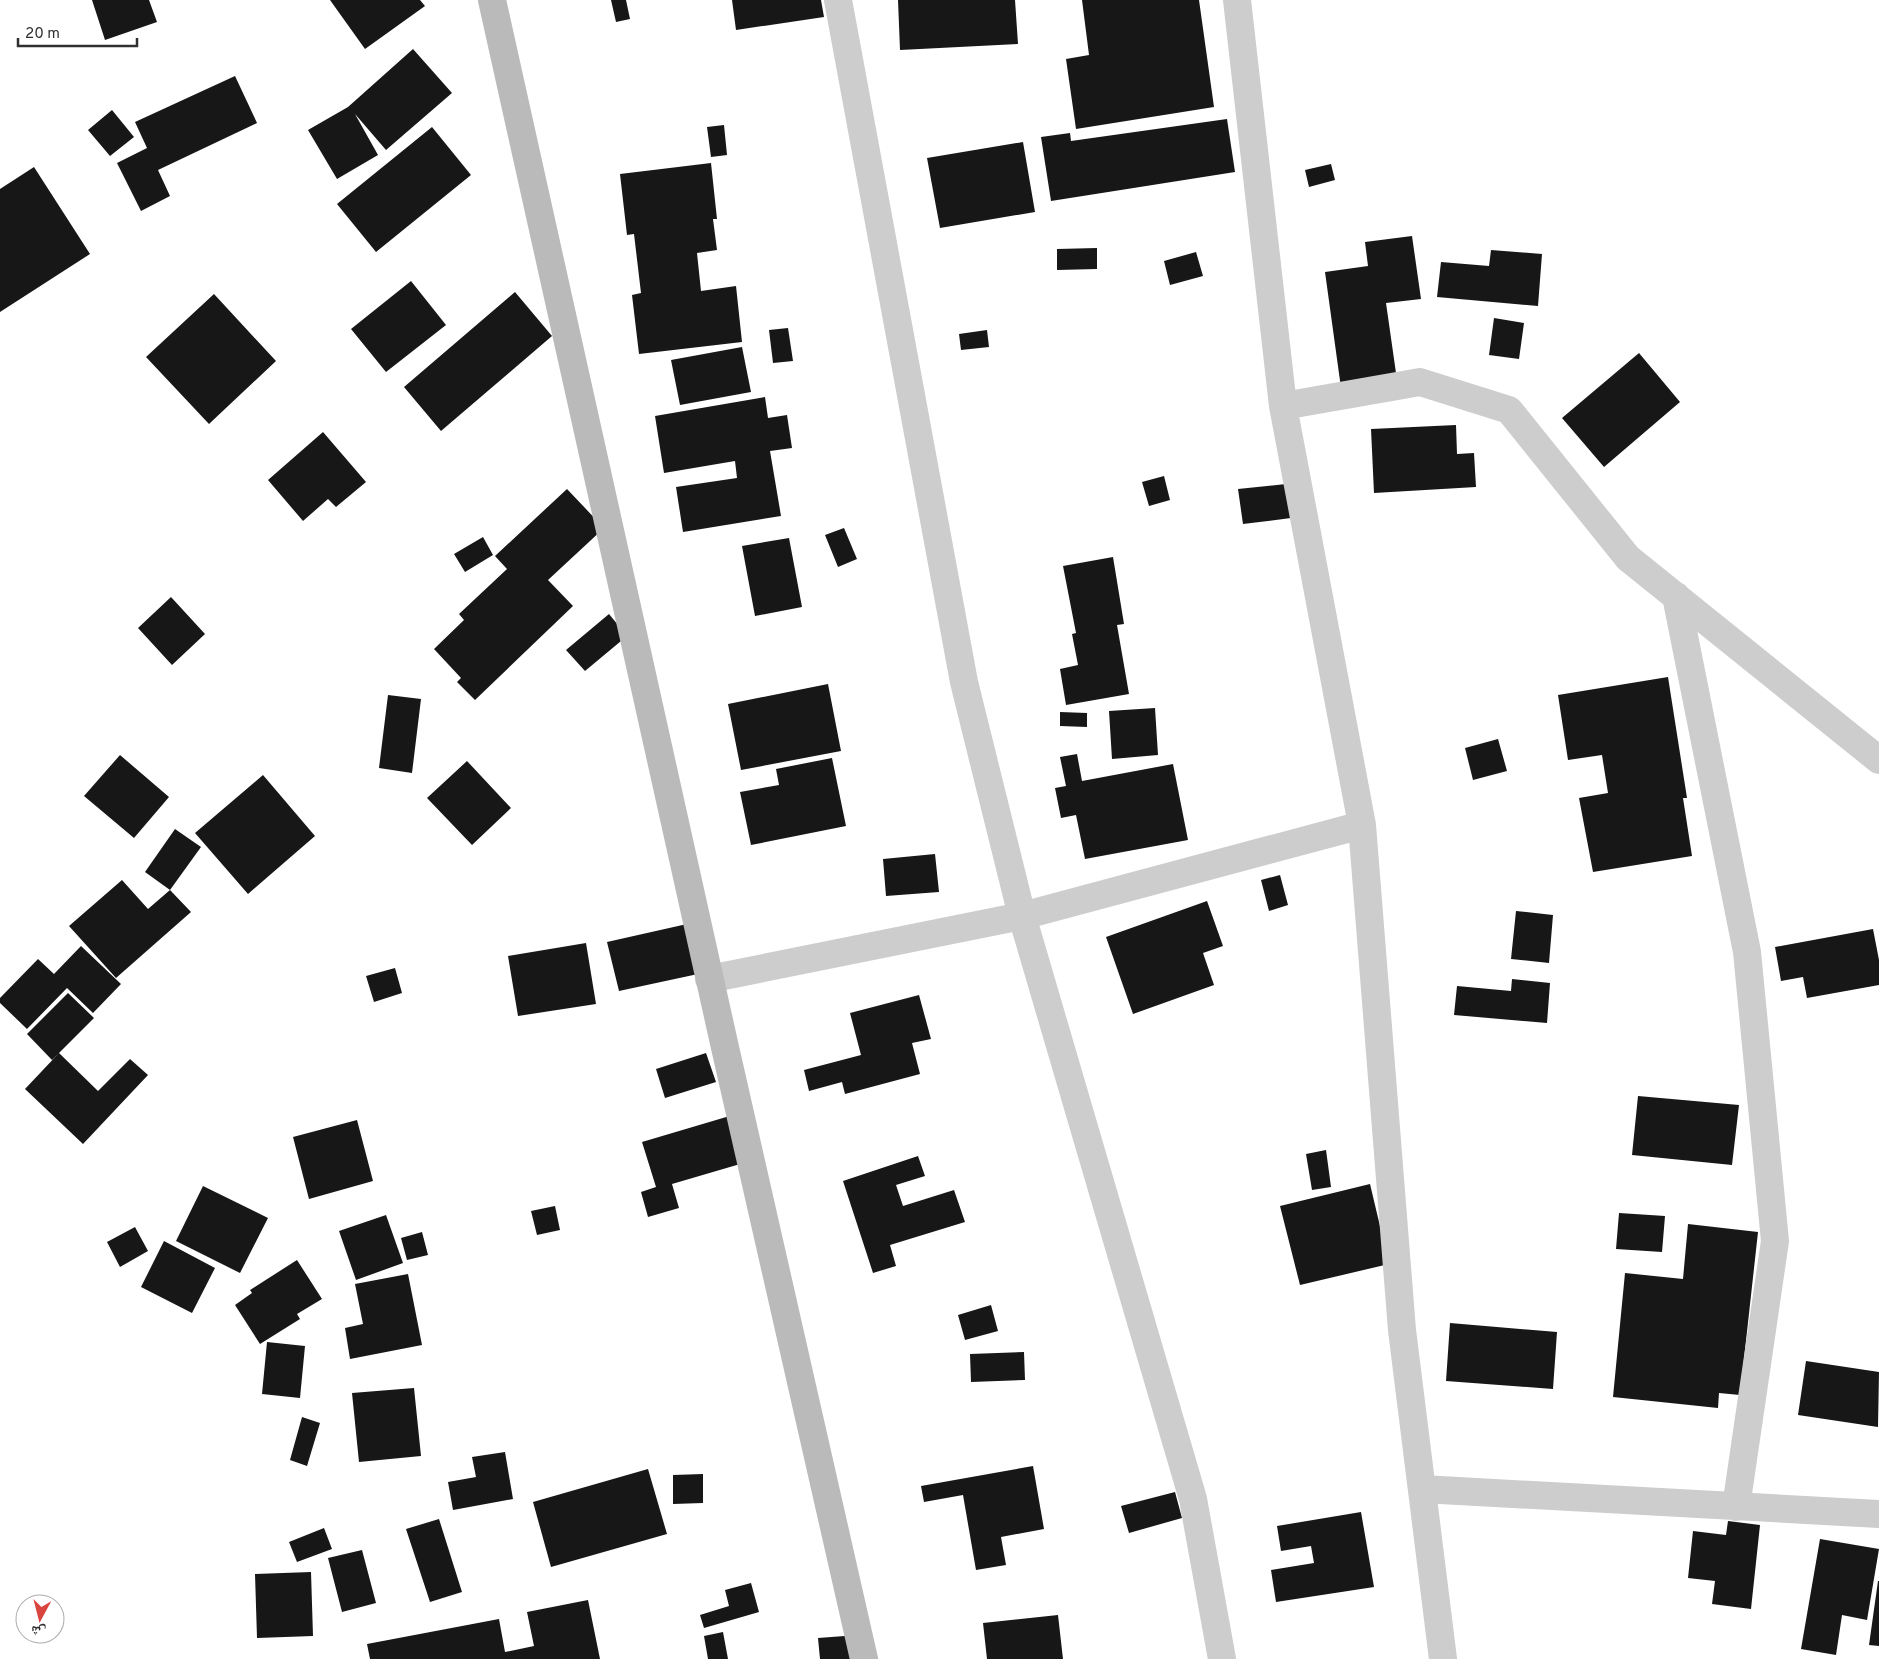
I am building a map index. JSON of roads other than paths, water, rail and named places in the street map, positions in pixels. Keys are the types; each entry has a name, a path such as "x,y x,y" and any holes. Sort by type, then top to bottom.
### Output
{"street":[{"path":"492,0 709,979 864,1659"},
{"path":"838,0 964,682 1022,916 1193,1499 1222,1659"},
{"path":"1237,0 1283,406 1362,825 1402,1330 1443,1659"},
{"path":"1283,406 1420,382 1509,410 1628,558 1879,760"},
{"path":"1676,596 1747,952 1775,1241 1736,1507"},
{"path":"709,979 1022,916 1362,825"},
{"path":"1422,1490 1879,1514"}]}
